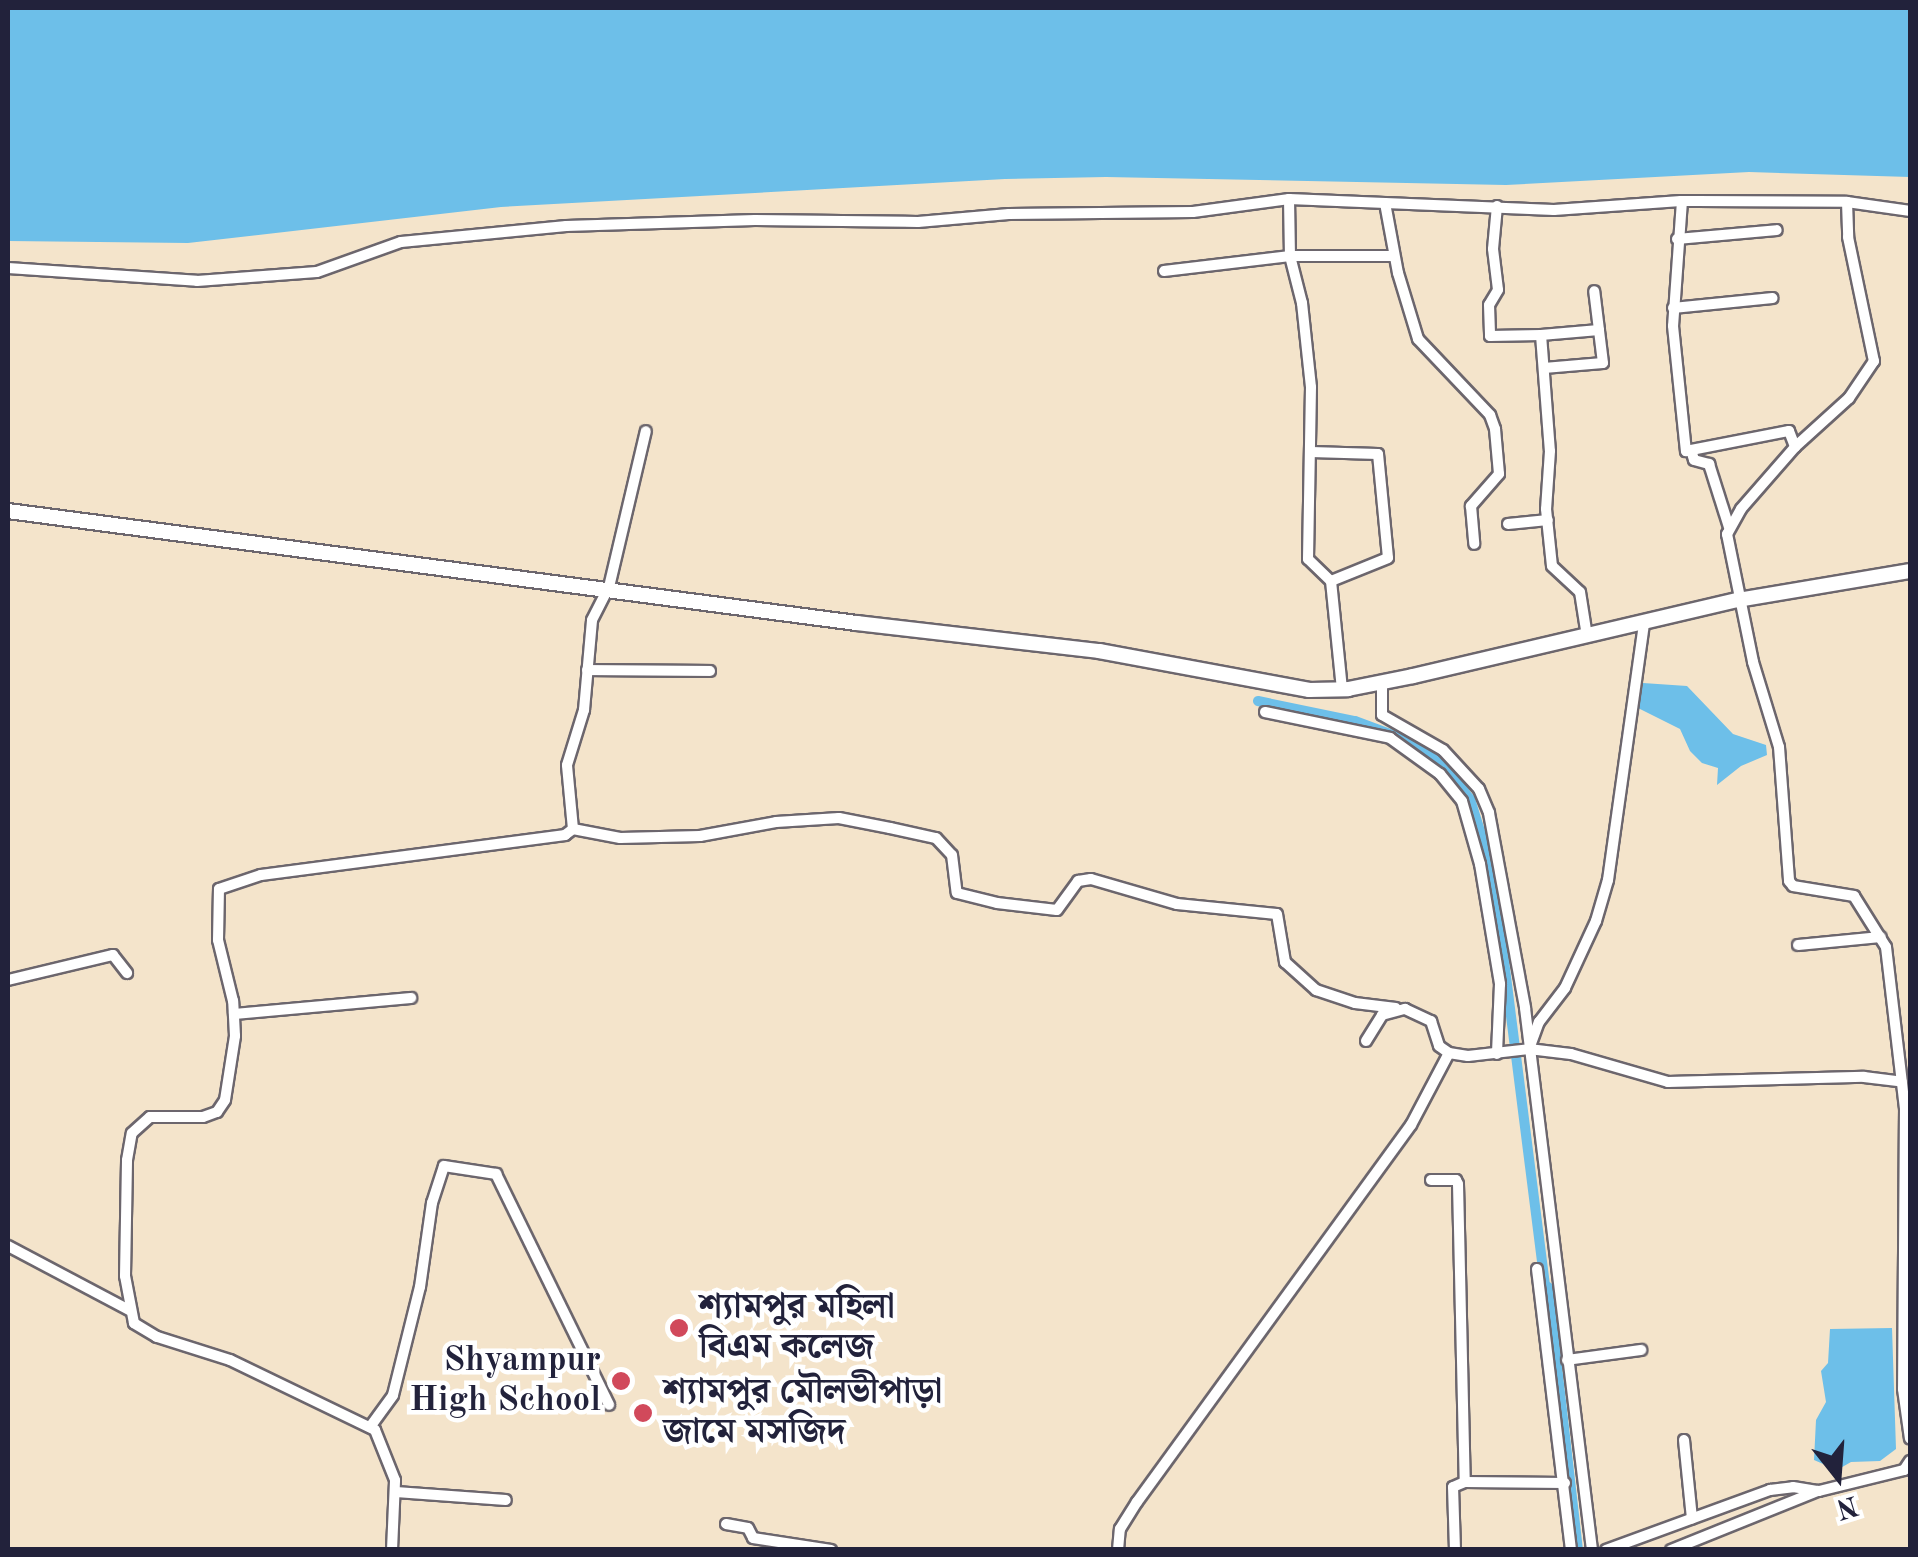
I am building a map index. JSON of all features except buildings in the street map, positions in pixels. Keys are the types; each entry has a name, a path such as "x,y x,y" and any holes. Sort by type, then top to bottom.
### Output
{"street":[{"path":"1289,199 1290,256 1302,303 1311,387 1308,559 1332,581 1342,689"},
{"path":"8,268 197,281 317,272 401,242 566,226 755,220 918,222 1009,214 1193,212 1289,199 1554,210 1682,201 1847,202 1910,211"},
{"path":"1682,201 1673,308 1686,451 1790,431 1796,447"},
{"path":"1385,202 1394,256 1418,338 1490,414 1495,429 1499,474 1472,506 1474,544"},
{"path":"1730,528 1741,509 1796,447 1849,398 1874,362 1848,238 1847,202"},
{"path":"1497,206 1492,249 1498,290 1489,305 1490,336 1599,330"},
{"path":"1677,239 1776,230"},
{"path":"1164,272 1290,256 1394,256"},
{"path":"1544,368 1603,363 1594,291"},
{"path":"1673,308 1773,298"},
{"path":"1541,334 1550,451 1548,520 1552,566 1580,592 1587,636"},
{"path":"572,830 567,765 584,710 592,620 608,587 646,431"},
{"path":"1691,450 1694,460 1709,464 1730,528 1738,600 1779,747 1789,881 1793,886 1854,896 1880,937 1892,980 1908,1108 1903,1389 1910,1440"},
{"path":"1311,452 1378,454 1388,558 1332,581"},
{"path":"8,511 1174,662 1309,690 1382,682 1738,600 1910,570"},
{"path":"1508,524 1548,520"},
{"path":"1526,1051 1539,1022 1565,988 1596,921 1608,880 1644,622"},
{"path":"587,670 710,671"},
{"path":"1382,682 1382,714 1443,750 1479,789 1489,814 1489,873 1500,984 1502,1054"},
{"path":"1265,712 1390,738 1415,752 1462,801 1489,873 1526,1051 1592,1550"},
{"path":"392,1550 396,1492 384,1445 370,1428 230,1360 157,1337 134,1324 129,1310 125,1257 132,1133 150,1118 203,1117 217,1112 228,1084 234,1014 218,940 219,889 262,874 565,835 572,830 620,838 700,836 776,822 839,818 936,838 952,854 957,892 997,903 1058,910 1078,880 1091,879 1177,904 1276,914 1285,962 1316,990 1355,1003 1418,1012 1430,1021 1439,1046 1449,1053 1571,1054 1668,1082 1864,1077 1902,1082"},
{"path":"1798,944 1880,937"},
{"path":"8,980 113,955 127,973"},
{"path":"234,1014 411,998"},
{"path":"1366,1041 1382,1015 1396,1008"},
{"path":"1118,1550 1120,1529 1136,1502 1411,1125 1449,1053"},
{"path":"370,1428 393,1395 420,1287 432,1203 444,1166 496,1174 609,1405"},
{"path":"1432,1180 1456,1180 1458,1184 1465,1482"},
{"path":"8,1246 129,1310"},
{"path":"1537,1268 1571,1550"},
{"path":"1567,1360 1642,1350"},
{"path":"1684,1440 1692,1519"},
{"path":"1671,1550 1819,1491 1908,1467"},
{"path":"1455,1550 1454,1487 1465,1482 1565,1482"},
{"path":"1606,1550 1770,1490 1819,1491"},
{"path":"396,1492 506,1500"},
{"path":"726,1524 748,1528 752,1538 831,1550"}],"water":[{"path":"8,8 1910,8 1910,177 1749,172 1506,185 1106,177 1005,179 501,207 188,243 8,241"},
{"path":"1643,683 1687,686 1733,734 1766,745 1767,755 1741,766 1717,785 1718,768 1702,763 1690,751 1680,729 1638,708"},
{"path":"1892,1328 1896,1449 1880,1461 1851,1462 1837,1470 1814,1460 1816,1420 1826,1402 1821,1371 1828,1363 1830,1329"}],"waterway":[{"path":"1258,701 1355,721 1414,743 1441,761 1470,799 1489,860 1500,929 1546,1291"},
{"path":"1548,1287 1578,1550"}],"place":[{"name":"শ্যামপুর মহিলা বিএম কলেজ","path":"679,1328"},
{"name":"Shyampur High School","path":"621,1381"},
{"name":"শ্যামপুর মৌলভীপাড়া জামে মসজিদ","path":"643,1413"}]}
